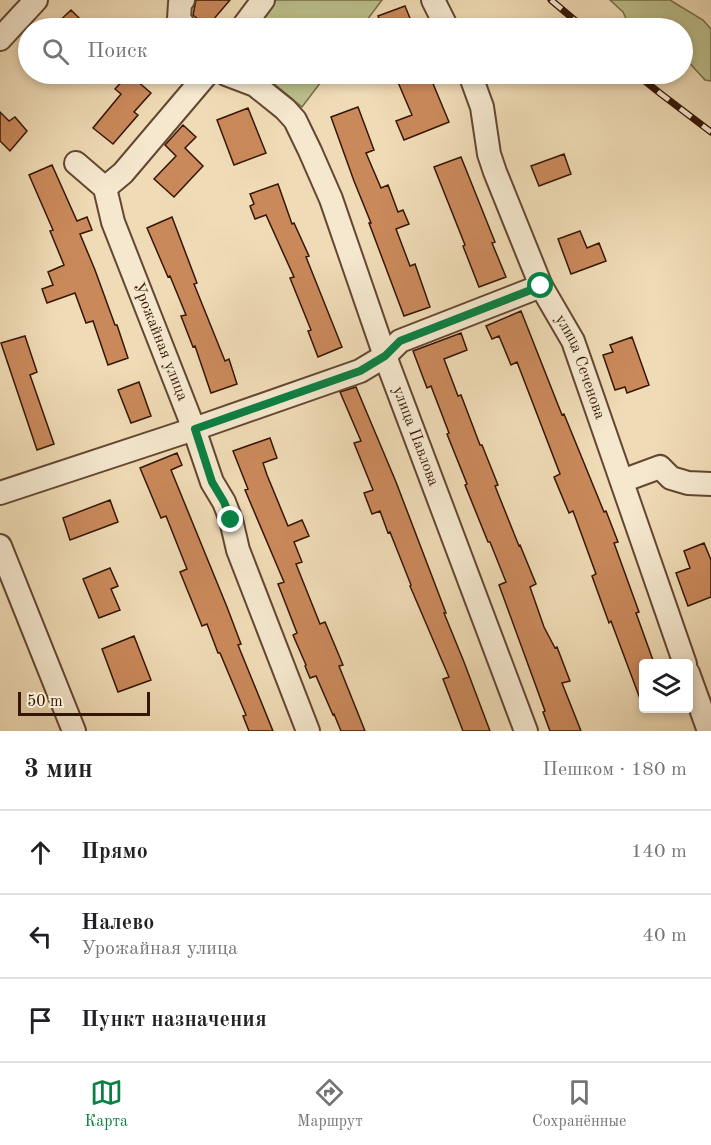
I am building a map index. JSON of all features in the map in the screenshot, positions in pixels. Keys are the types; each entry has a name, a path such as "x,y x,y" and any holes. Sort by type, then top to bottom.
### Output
{"street":[{"path":"19,18 36,0"},
{"path":"179,18 180,3 183,0"},
{"path":"250,18 263,0"},
{"path":"433,0 442,18"},
{"path":"0,39 18,20"},
{"path":"76,163 105,188 123,173 199,84"},
{"name":"улица Павлова","path":"252,84 285,109 294,120 331,199 385,356 526,731"},
{"name":"улица Сеченова","path":"474,84 482,107 489,153 495,172 541,286 573,341 684,659"},
{"name":"Урожайная улица","path":"105,188 113,222 195,429 212,482 231,520 238,550 308,731"},
{"path":"0,493 195,429 360,371 385,356 400,341 541,286"},
{"path":"622,481 660,467 671,478 688,483 711,484"},
{"path":"0,546 74,731"},
{"path":"693,687 709,731"}],"green space":[{"path":"276,0 382,0 368,18 262,18"},
{"path":"610,0 670,0 703,20 711,29 711,81 705,80 693,67 693,18 626,18 623,12"},
{"path":"274,84 319,84 302,107"}],"building":[{"path":"196,0 230,0 215,18 196,18 193,15"},
{"path":"405,6 410,18 379,18 378,16"},
{"path":"71,10 79,18 63,18"},
{"path":"120,84 141,84 151,93 134,112 138,115 113,144 93,128 121,94 115,89"},
{"path":"399,84 433,84 449,122 404,140 396,121 412,115"},
{"path":"358,107 374,150 366,153 381,188 388,185 398,212 403,210 409,224 396,229 410,266 415,264 430,307 404,316 331,117"},
{"path":"248,108 266,153 234,165 217,120"},
{"path":"0,112 9,121 15,117 27,131 10,151 0,141"},
{"path":"183,125 196,137 185,148 203,166 174,197 154,179 176,156 165,145"},
{"path":"564,154 571,174 539,186 531,166"},
{"path":"461,157 495,242 492,243 506,277 479,287 434,167"},
{"path":"52,165 77,221 87,217 92,230 80,234 128,358 108,365 93,321 86,323 75,293 47,303 42,289 53,285 48,272 64,265 50,231 53,230 29,175"},
{"path":"278,184 292,224 294,223 309,256 306,257 342,347 318,357 308,331 311,330 290,278 294,277 266,215 255,219 250,206 254,204 250,194"},
{"path":"172,217 197,283 194,284 225,361 229,359 237,384 211,393 195,346 193,347 181,316 186,315 147,228"},
{"path":"580,231 587,248 599,243 606,261 571,274 558,239"},
{"path":"521,311 562,415 564,414 604,512 606,511 618,542 614,543 639,612 636,613 653,659 639,659 639,696 592,576 596,574 573,511 569,513 554,477 560,474 517,362 511,365 499,336 492,339 486,326"},
{"path":"461,333 467,350 444,359 458,396 461,395 480,445 482,445 498,485 495,486 536,584 530,587 544,627 555,648 557,647 570,681 562,683 581,731 550,731 543,712 545,711 499,585 506,582 465,485 467,484 431,386 427,388 413,351"},
{"path":"25,336 37,372 30,375 54,444 37,450 1,343"},
{"path":"632,337 649,385 627,393 625,387 615,390 603,355 613,352 610,345"},
{"path":"139,382 151,416 131,423 118,390"},
{"path":"356,387 396,482 490,731 463,731 443,679 449,677 410,586 390,532 388,533 380,511 372,514 364,493 373,490 354,443 361,441 340,392"},
{"path":"270,438 277,458 263,463 288,526 302,520 309,536 294,542 302,562 296,564 320,624 325,622 343,665 339,666 365,731 341,731 316,676 310,678 293,635 297,633 278,584 284,582 245,490 248,489 233,451"},
{"path":"177,453 182,465 171,470 227,607 241,644 238,645 273,731 249,731 243,716 246,715 220,653 218,653 207,624 202,626 180,572 187,569 166,516 161,518 140,468"},
{"path":"110,500 118,522 70,540 63,518"},
{"path":"704,543 711,560 711,597 688,606 676,573 690,568 684,551"},
{"path":"110,568 118,586 111,589 120,610 99,618 83,579"},
{"path":"134,636 151,680 118,692 102,649"}],"railway":[{"path":"551,0 572,18"},
{"path":"648,84 711,132"}],"route":[{"path":"231,520 212,482 195,429 360,371 385,356 400,341 541,286"}]}
